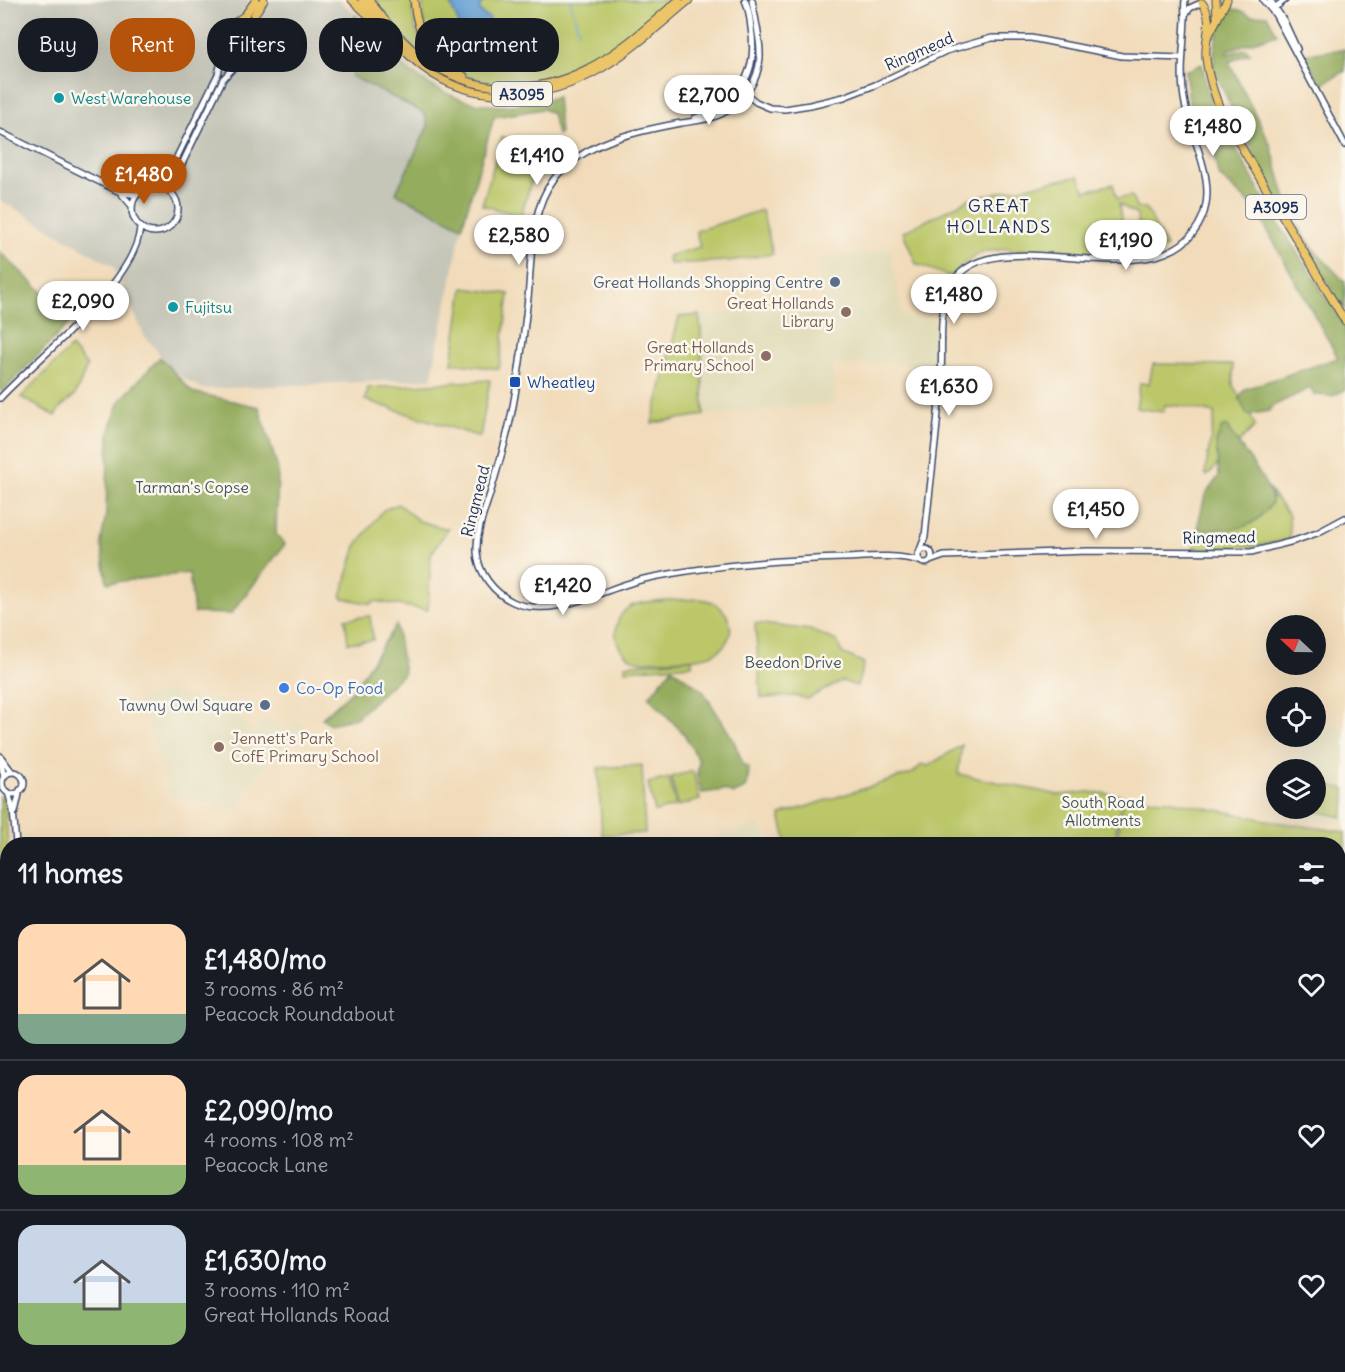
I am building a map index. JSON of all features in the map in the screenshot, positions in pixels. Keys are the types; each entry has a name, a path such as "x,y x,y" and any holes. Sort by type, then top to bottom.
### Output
{"main road":[{"path":"241,18 256,0"},
{"path":"254,18 264,0"},
{"name":"A3095","path":"352,0 408,58 415,62"},
{"name":"A3095","path":"362,0 387,33 415,59"},
{"name":"A3095","path":"369,0 397,35 421,57 447,73 480,85 526,87 543,85 578,74 600,62 625,45 679,0"},
{"name":"A3095","path":"414,0 418,29 423,40 434,54 458,73 480,85"},
{"name":"A3095","path":"432,72 456,85 485,92 522,94 557,88 604,67 636,44 688,0"},
{"path":"1200,2 1216,0 1218,12 1216,23"},
{"path":"1207,39 1227,0"},
{"name":"A3095","path":"1200,2 1209,15 1206,57 1210,80 1227,126 1345,321"}],"street":[{"name":"Ringmead","path":"682,123 720,107 740,90 748,75 753,58 752,33 746,0"},
{"name":"Ringmead","path":"752,0 760,58 755,78 746,94 724,113 620,138 580,155 561,170 546,193 538,216 534,241 523,343 510,420 480,525 477,556 482,572 499,594 513,602 532,607 577,601 643,579 702,569 822,558 907,556 920,551"},
{"path":"925,537 932,557 930,561 924,563 919,561 917,556 925,537 938,415 943,312 950,287 967,268 981,260 996,257 1031,256 1099,260 1143,258 1168,251 1186,239 1196,230 1202,218 1208,194 1205,170 1185,104 1182,58 1185,0"},
{"path":"1263,0 1273,8"},
{"path":"1270,0 1345,145"},
{"path":"1275,0 1285,0"},
{"path":"1273,8 1285,0"},
{"path":"1185,15 1190,8 1200,2"},
{"name":"Ringmead","path":"740,90 770,108 785,109 810,105 854,93 892,78 946,51 992,38 1031,38 1122,56 1182,58"},
{"path":"0,132 120,192 137,195 158,186 167,177 218,72"},
{"path":"169,190 223,79 229,72"},
{"path":"0,398 106,292 124,268 137,245 151,232 170,227 177,218 176,206 169,190 158,186"},
{"path":"120,192 133,206 140,228 137,245"},
{"path":"133,206 137,195"},
{"path":"140,228 151,232"},
{"name":"Ringmead","path":"930,561 944,556 1088,551 1251,552 1317,533 1345,518"},
{"path":"920,551 925,549 930,551"},
{"name":"Ringmead","path":"930,551 944,556"},
{"name":"Ringmead","path":"907,556 919,561"},
{"path":"0,758 12,772 22,778 23,783 14,817"},
{"path":"0,758 4,777 2,786 8,792 14,817 15,837"},
{"path":"4,777 12,772"},
{"path":"8,792 14,793 20,790"}],"shaded area":[{"path":"0,0 338,0 356,15 354,18 319,18 319,72 353,72 351,76 424,113 428,126 397,193 462,227 431,379 203,389 183,378 144,335 113,266 0,200"},
{"path":"891,249 902,316 938,321 937,370 893,362 832,367 836,404 704,415 699,315 823,304 816,260"},
{"name":"Jennett's Park CofE Primary School","path":"163,692 229,702 228,709 254,731 267,717 284,731 299,722 307,728 275,752 248,786 239,809 169,795 154,742 138,700"},
{"path":"1326,727 1341,727 1345,733 1345,826 1318,819 1326,819 1326,759 1301,759 1304,747 1326,747"},
{"path":"761,824 765,837 714,837"}],"green space":[{"path":"374,0 412,0 415,48 403,37 403,18 386,18"},
{"path":"423,0 674,0 604,56 564,76 532,84 491,83 463,75 460,72 559,72 559,18 423,18"},
{"path":"1227,8 1240,10 1251,16 1267,15 1277,34 1228,50 1227,54 1246,49 1250,53 1229,62 1271,146 1291,217 1316,252 1345,282 1345,310 1292,228 1266,181 1214,70 1215,45"},
{"path":"1345,49 1345,71 1321,85 1303,54"},
{"path":"1202,64 1208,91 1229,136 1273,215 1345,326 1345,390 1332,396 1314,395 1310,388 1273,406 1269,411 1247,415 1239,398 1245,389 1338,358 1255,208 1218,175 1207,116 1190,107 1185,71"},
{"path":"403,66 444,92 487,105 531,103 557,97 560,134 557,135 552,113 543,109 494,117 462,227 396,193 428,126 424,113 351,76 353,72 403,72"},
{"path":"502,137 541,148 521,216 482,205"},
{"path":"1079,176 1085,191 1113,184 1117,199 1132,196 1136,208 1146,208 1166,247 1141,254 1137,215 1119,204 1126,255 1104,256 1007,249 982,252 966,262 951,277 916,264 903,232 971,198"},
{"path":"762,210 773,254 729,261 669,264 668,256 700,247 696,231"},
{"path":"0,252 72,320 3,391 0,391"},
{"path":"463,288 509,294 499,369 452,363"},
{"path":"699,315 704,415 652,423 679,317"},
{"path":"71,347 87,366 75,395 60,408 55,416 21,397"},
{"name":"Tarman's Copse","path":"160,357 192,392 259,407 278,469 276,534 285,544 231,614 194,613 189,573 107,583 101,543 106,513 109,433 119,402"},
{"path":"1153,364 1233,365 1233,386 1247,407 1255,426 1207,476 1205,473 1215,413 1182,406 1165,405 1163,412 1136,408 1140,383 1149,384"},
{"path":"490,380 480,437 365,400 368,388"},
{"path":"1222,427 1227,427 1254,465 1267,487 1272,503 1256,520 1240,528 1200,529 1198,525 1205,495 1219,476 1216,442"},
{"path":"1266,485 1289,516 1290,539 1242,548 1193,549 1199,527 1200,529 1223,529 1243,527 1259,518 1273,498"},
{"path":"398,504 419,521 448,529 431,554 428,610 374,601 371,604 341,596 356,546 383,510"},
{"path":"700,599 718,605 728,619 730,636 726,644 718,651 697,658 643,661 628,656 622,650 618,643 616,627 624,612 631,606 654,601"},
{"path":"370,616 373,640 348,643 345,619"},
{"name":"Beedon Drive","path":"755,623 810,630 837,641 842,653 864,663 857,686 842,681 807,699 795,696 761,698"},
{"path":"396,625 404,673 356,718 330,724 322,718 353,690"},
{"path":"692,659 692,665 625,670 625,665"},
{"path":"672,668 703,691 733,739 744,766 749,767 745,788 733,794 725,790 702,793 697,776 699,761 684,734 649,697"},
{"name":"South Road Allotments","path":"962,745 958,774 1059,795 1088,792 1122,795 1115,837 785,837 780,815 913,773 922,764 928,766"},
{"path":"642,765 645,833 602,835 598,768"},
{"path":"693,771 700,800 678,806 671,777"},
{"path":"669,778 676,806 655,812 648,783"},
{"path":"1326,784 1345,789 1342,817 1326,813"},
{"path":"0,796 5,804 7,837 0,837"},
{"path":"1124,798 1167,800 1276,822 1345,832 1345,837 1117,837"}],"water":[{"path":"449,0 486,0 481,4 479,10 490,18 456,18"}],"waterway":[{"path":"570,0 579,31"}],"place":[{"name":"West Warehouse","path":"59,98"},
{"name":"Great Hollands Shopping Centre","path":"835,282"},
{"name":"Fujitsu","path":"173,307"},
{"name":"Great Hollands Library","path":"846,312"},
{"name":"Great Hollands Primary School","path":"766,356"},
{"name":"Wheatley","path":"515,382"},
{"name":"Co-Op Food","path":"284,688"},
{"name":"Tawny Owl Square","path":"265,705"},
{"name":"Jennett's Park CofE Primary School","path":"219,747"}],"district":[{"name":"GREAT HOLLANDS","path":"999,215"}]}
